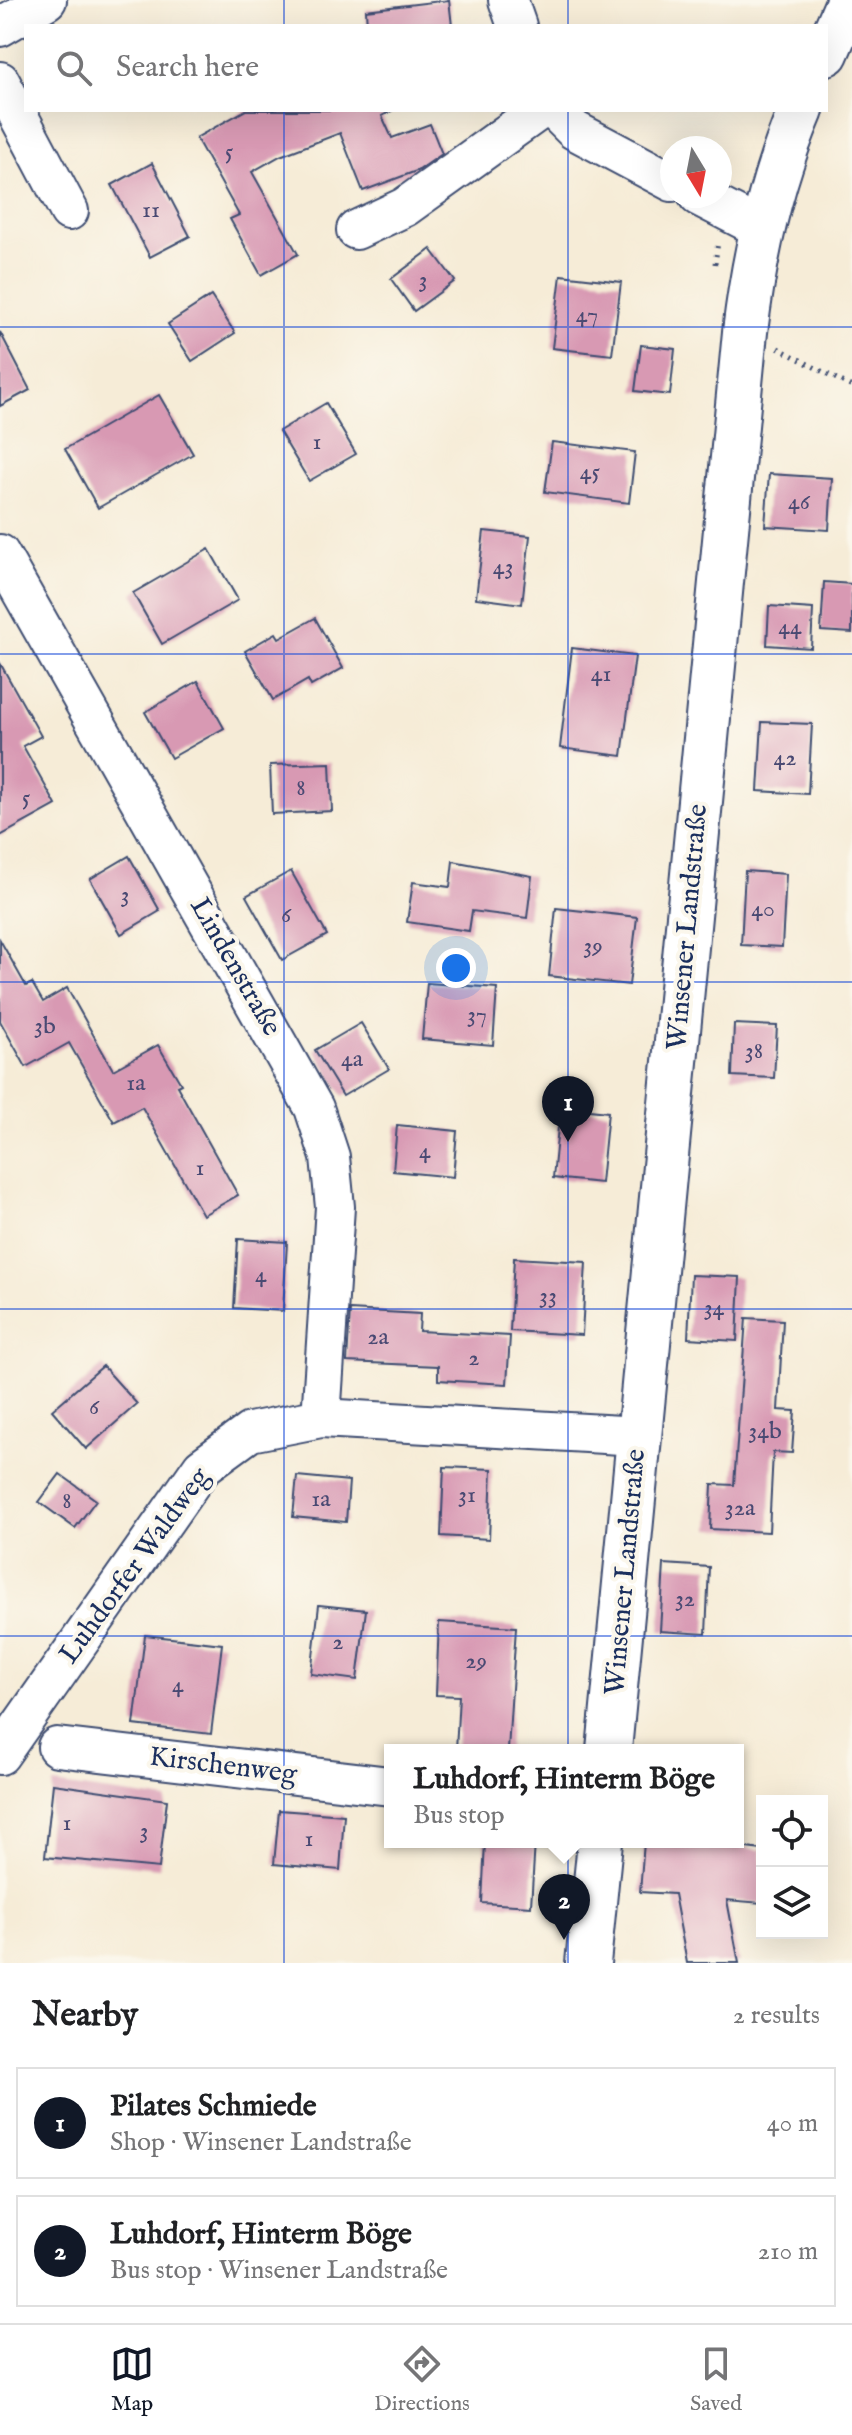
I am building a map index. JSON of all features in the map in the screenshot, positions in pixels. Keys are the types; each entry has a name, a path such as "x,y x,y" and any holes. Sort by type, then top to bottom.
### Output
{"main road":[{"path":"828,48 849,0"},
{"name":"Winsener Landstraße","path":"610,1744 745,332 762,229 800,112"},
{"path":"588,1963 599,1848"}],"street":[{"path":"0,27 47,0"},
{"path":"508,0 516,24"},
{"path":"0,81 69,211"},
{"path":"356,230 405,207 537,112"},
{"path":"556,112 574,130 660,176"},
{"path":"721,208 762,229"},
{"name":"Lindenstraße","path":"0,554 314,1108 330,1157 335,1207 321,1418"},
{"name":"Luhdorfer Waldweg","path":"0,1755 202,1467 250,1432 321,1418 639,1436"},
{"name":"Kirschenweg","path":"57,1747 384,1785"}],"path":[{"path":"745,332 852,387"}],"building":[{"path":"449,0 452,24 367,24 366,10"},
{"path":"242,112 389,112 382,116 392,138 430,124 442,154 419,170 363,191 340,133 280,156 252,172 298,254 261,275 230,219 239,215 196,138"},
{"path":"152,163 190,236 150,257 112,185"},
{"path":"431,249 455,281 414,311 391,279"},
{"path":"561,275 621,282 612,355 552,348"},
{"path":"211,296 235,333 192,361 168,324"},
{"path":"0,332 30,390 0,406"},
{"path":"641,345 675,349 670,395 635,391"},
{"path":"159,395 193,454 98,508 65,449"},
{"path":"326,403 356,454 309,481 279,431"},
{"path":"552,442 635,452 629,503 545,492"},
{"path":"769,474 832,478 829,530 765,526"},
{"path":"484,531 530,536 522,604 476,598"},
{"path":"209,549 238,600 162,644 133,593"},
{"path":"824,582 852,584 852,633 821,631"},
{"path":"769,606 813,609 811,648 767,645"},
{"path":"315,618 343,668 311,686 308,680 273,700 245,651 276,633 279,638"},
{"path":"572,648 635,656 622,756 560,748"},
{"path":"0,663 41,736 23,746 56,805 0,836"},
{"path":"198,681 224,728 171,758 145,712"},
{"path":"762,722 812,724 808,794 758,791"},
{"path":"330,763 332,811 272,814 270,765"},
{"path":"129,856 160,911 121,934 90,879"},
{"path":"453,861 532,876 527,918 472,911 469,931 407,922 413,882 450,887"},
{"path":"291,871 327,935 282,960 246,896"},
{"path":"745,871 786,874 782,947 741,945"},
{"path":"556,908 637,917 629,985 549,976"},
{"path":"0,940 26,986 32,983 43,1002 67,988 113,1070 158,1045 181,1084 177,1086 238,1195 203,1215 142,1107 114,1122 69,1043 26,1067 0,1021"},
{"path":"427,983 497,988 493,1045 422,1039"},
{"path":"361,1023 389,1069 343,1096 315,1050"},
{"path":"734,1024 777,1026 774,1078 732,1076"},
{"path":"560,1107 608,1112 601,1183 553,1178"},
{"path":"397,1125 457,1131 453,1177 393,1171"},
{"path":"238,1239 287,1242 283,1311 234,1308"},
{"path":"514,1258 586,1262 582,1335 510,1331"},
{"path":"691,1275 740,1277 737,1341 688,1338"},
{"path":"350,1310 420,1314 419,1331 510,1336 507,1384 438,1380 438,1366 347,1362"},
{"path":"746,1318 783,1320 778,1410 795,1411 792,1453 773,1452 769,1532 710,1529 712,1484 734,1485"},
{"path":"103,1366 137,1404 86,1449 52,1410"},
{"path":"444,1467 492,1469 489,1539 441,1536"},
{"path":"60,1474 96,1500 75,1528 39,1502"},
{"path":"297,1476 349,1481 346,1522 293,1517"},
{"path":"664,1564 709,1567 706,1634 660,1631"},
{"path":"319,1605 366,1610 357,1680 311,1674"},
{"path":"439,1622 516,1627 508,1744 456,1744 459,1696 436,1695"},
{"path":"145,1635 222,1644 211,1734 134,1725"},
{"path":"53,1784 167,1800 159,1868 45,1857"},
{"path":"279,1810 344,1815 340,1870 274,1864"},
{"path":"485,1848 535,1848 531,1906 482,1903"},
{"path":"644,1848 756,1849 756,1902 727,1900 739,1963 687,1963 674,1894 640,1892"}],"place":[{"name":"Pilates Schmiede","path":"568,1142"},
{"name":"Luhdorf, Hinterm Böge","path":"564,1940"}]}
